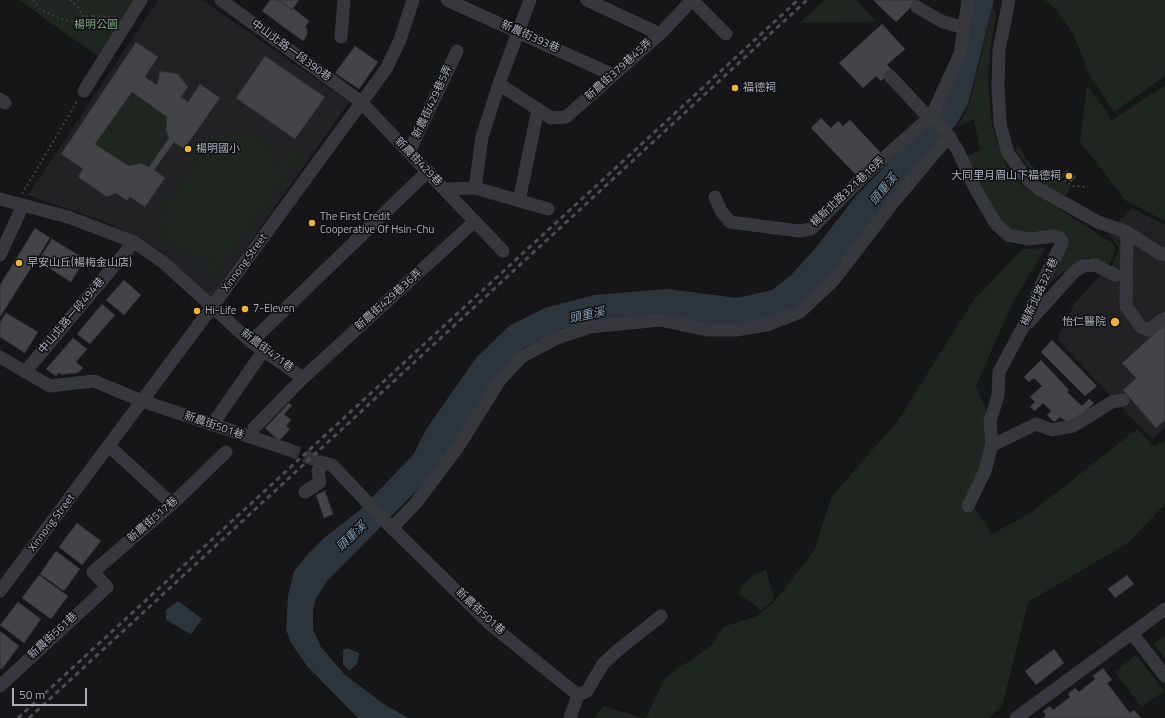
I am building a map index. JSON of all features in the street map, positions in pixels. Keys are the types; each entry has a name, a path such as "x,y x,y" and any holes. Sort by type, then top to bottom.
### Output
{"street":[{"path":"84,91 141,0"},
{"name":"中山北路一段390巷","path":"221,0 361,102"},
{"path":"340,37 344,0"},
{"name":"Xinnong Street","path":"2,583 109,446 386,69 400,40 413,0"},
{"name":"新農街393巷","path":"447,0 613,75"},
{"path":"475,188 482,137 499,84 530,0"},
{"path":"587,0 660,34"},
{"path":"692,0 726,34"},
{"name":"新農街379巷45弄","path":"499,84 551,118 566,117 660,34 692,0"},
{"path":"931,116 960,54 968,0"},
{"path":"1009,0 999,50 998,86 1000,124 1008,153 1025,177 1039,189 1098,222 1127,232 1159,253 1165,255"},
{"path":"917,7 941,21 964,28"},
{"name":"新農街429巷5弄","path":"409,152 458,51"},
{"path":"389,526 416,503 458,447 500,380 521,357 557,338 590,327 660,320 707,330 736,330 767,325 800,312 832,281 892,204 949,136 890,76"},
{"name":"新農街429巷","path":"361,102 503,251"},
{"path":"519,201 538,109"},
{"name":"楊新北路321巷18弄","path":"715,197 721,211 730,222 799,231 811,229 868,172 931,116"},
{"name":"楊新北路321巷","path":"949,136 958,151 976,190 996,224 1008,235 1029,239 1054,236 1060,238 1062,243 1023,327 999,372 998,396 990,421 992,446 985,471 968,506"},
{"path":"251,342 428,171"},
{"path":"445,189 475,188 548,208"},
{"path":"0,199 68,217 134,242 163,262 212,307"},
{"path":"0,255 20,204"},
{"name":"新農街429巷36弄","path":"254,428 303,378 474,222"},
{"path":"1127,232 1126,306 1141,327 1148,330 1165,318"},
{"name":"中山北路一段494巷","path":"25,372 134,242"},
{"path":"1023,327 1074,272 1083,266 1095,265 1115,275"},
{"name":"新農街471巷","path":"212,307 251,342 303,378"},
{"path":"212,425 264,350"},
{"name":"新農街501巷","path":"0,357 50,386 94,381 142,401 287,449"},
{"path":"992,446 1036,424 1052,430 1073,426 1112,402 1123,400"},
{"path":"109,446 172,504"},
{"name":"新農街517巷","path":"107,587 93,572 172,504 226,452"},
{"name":"新農街501巷","path":"305,492 320,482 318,471 321,463 332,465 389,526 491,625 578,695"},
{"name":"新農街561巷","path":"0,686 107,587"},
{"path":"1016,718 1165,609"},
{"path":"570,718 578,695 587,691 604,664 618,650 661,616"},
{"path":"1132,633 1165,676"}],"path":[{"path":"33,0 41,10 61,19 85,22 91,20 93,16"},
{"path":"70,0 78,7 83,17 93,16 100,18 112,16 128,21"},
{"path":"20,204 84,91"},
{"path":"1043,170 1054,171 1072,186 1088,187"}],"shaded area":[{"name":"楊明國小","path":"158,0 202,0 349,102 210,299 161,251 108,223 28,195"},
{"name":"怡仁醫院","path":"1132,208 1165,225 1165,428 1152,439 1057,339 1074,304 1104,271 1112,265 1119,248 1108,232"}],"green space":[{"name":"楊明公園","path":"19,0 141,0 103,60"},
{"path":"825,0 857,0 876,22 799,23"},
{"path":"1045,0 1165,0 1165,76 1114,112 1089,74 1073,33 1056,10"},
{"path":"993,6 996,16 990,49 988,84 992,126 1007,168 1019,183 1112,243 1116,248 1110,264 1100,263 1088,257 1049,282 1067,244 1006,229 991,209 965,157 980,150 974,119 958,127 969,105"},
{"path":"1087,85 1112,120 1165,85 1165,221 1126,201 1080,142"},
{"path":"132,92 167,117 166,130 169,138 149,167 141,163 129,166 95,144"},
{"path":"234,132 246,133 258,137 266,145 274,157 277,167 294,144 304,151 212,279 202,272 212,257 201,259 179,251 169,243 161,230 159,219 162,209 211,142 222,135"},
{"path":"1019,147 1030,164 1040,172 1053,172 1071,187 1065,197 1046,186 1035,176 1016,151"},
{"path":"1045,248 1011,306 976,386 993,427 969,500 992,534 1032,512 1137,429 1154,447 1165,440 1165,504 1128,543 1028,602 1002,706 988,718 646,718 665,678 712,645 723,627 757,616 774,602 814,551 832,496 897,422 973,301 1022,249"},
{"path":"766,569 774,599 761,610 739,593 743,585 754,575"},
{"path":"1165,636 1165,659 1154,644"},
{"path":"1136,655 1164,691 1142,707 1115,672"},
{"path":"603,706 643,718 594,718"}],"water":[{"name":"頭重溪","path":"971,0 994,0 968,104 956,125 941,140 828,281 799,307 755,324 588,324 561,329 523,348 498,373 461,434 425,482 327,581 316,598 313,609 313,630 321,647 344,674 385,705 409,718 358,718 308,667 291,643 286,630 288,596 294,571 308,554 324,538 361,509 413,455 427,428 476,358 509,326 545,308 594,295 667,289 737,298 772,290 790,276 814,250 855,197 936,114"},
{"path":"178,601 202,619 191,634 166,620 166,610"},
{"path":"347,648 359,653 357,664 349,671 343,664 343,650"}],"building":[{"path":"270,0 278,0 292,10 293,8 309,21 305,27 307,29 307,35 303,41 262,11"},
{"path":"278,0 299,0 292,10"},
{"path":"873,0 918,0 896,22"},
{"path":"882,24 905,49 887,65 892,70 881,81 876,76 863,88 839,63"},
{"path":"136,42 158,57 145,77 157,85 160,71 178,74 188,87 181,97 188,102 200,84 220,98 184,149 174,142 154,170 165,178 145,207 130,197 127,201 116,193 107,197 78,177 83,169 61,154","holes":["132,92 167,117 166,130 169,138 149,167 141,163 129,166 95,144"]},
{"path":"355,46 378,62 359,89 335,73"},
{"path":"265,56 325,97 295,139 236,98"},
{"name":"福德祠","path":"734,84 739,88 735,92 731,88"},
{"path":"821,118 831,128 838,121 843,126 850,120 882,154 858,177 811,128"},
{"name":"大同里月眉山下福德祠","path":"1067,170 1076,177 1071,182 1063,176"},
{"path":"35,228 50,238 0,317 0,285"},
{"path":"52,239 85,259 71,282 38,261"},
{"path":"124,280 141,295 124,315 106,300"},
{"path":"102,304 115,315 90,344 77,334"},
{"path":"6,313 38,332 25,353 0,337 0,322"},
{"path":"1165,324 1165,420 1156,428 1123,390 1136,378 1122,363"},
{"path":"73,338 87,349 76,362 83,368 78,373 64,375 58,373 56,376 46,369"},
{"path":"1052,340 1097,386 1085,396 1041,352"},
{"path":"1041,360 1069,390 1067,392 1082,406 1089,399 1094,403 1077,419 1074,418 1069,423 1060,417 1054,422 1047,415 1051,411 1043,403 1035,411 1030,407 1035,402 1030,397 1042,386 1034,378 1029,382 1024,377"},
{"path":"289,403 292,406 284,414 291,420 286,426 290,429 279,441 265,428"},
{"path":"325,491 333,514 324,518 316,495"},
{"path":"77,523 101,541 82,565 59,547"},
{"path":"56,551 80,569 64,591 40,574"},
{"path":"39,575 68,596 51,619 22,598"},
{"path":"1127,575 1134,584 1115,598 1108,589"},
{"path":"18,602 41,619 24,643 0,625"},
{"path":"0,631 19,646 2,669 0,668"},
{"path":"1054,649 1064,663 1036,685 1025,671"},
{"path":"1103,668 1112,680 1107,683 1130,713 1134,710 1141,718 1043,718 1046,715 1043,711 1050,706 1053,710 1070,697 1068,694 1075,688 1079,692 1095,679 1093,676"}],"tunnel":[{"path":"287,449 320,462"}],"railway":[{"path":"18,718 798,0"},
{"path":"29,718 807,0"}],"place":[{"name":"福德祠","path":"735,88"},
{"name":"楊明國小","path":"188,149"},
{"name":"大同里月眉山下福德祠","path":"1069,176"},
{"name":"The First Credit Cooperative Of Hsin-Chu","path":"312,223"},
{"name":"早安山丘(楊梅金山店)","path":"19,263"},
{"name":"7-Eleven","path":"245,309"},
{"name":"Hi-Life","path":"197,311"},
{"name":"怡仁醫院","path":"1115,322"}]}
